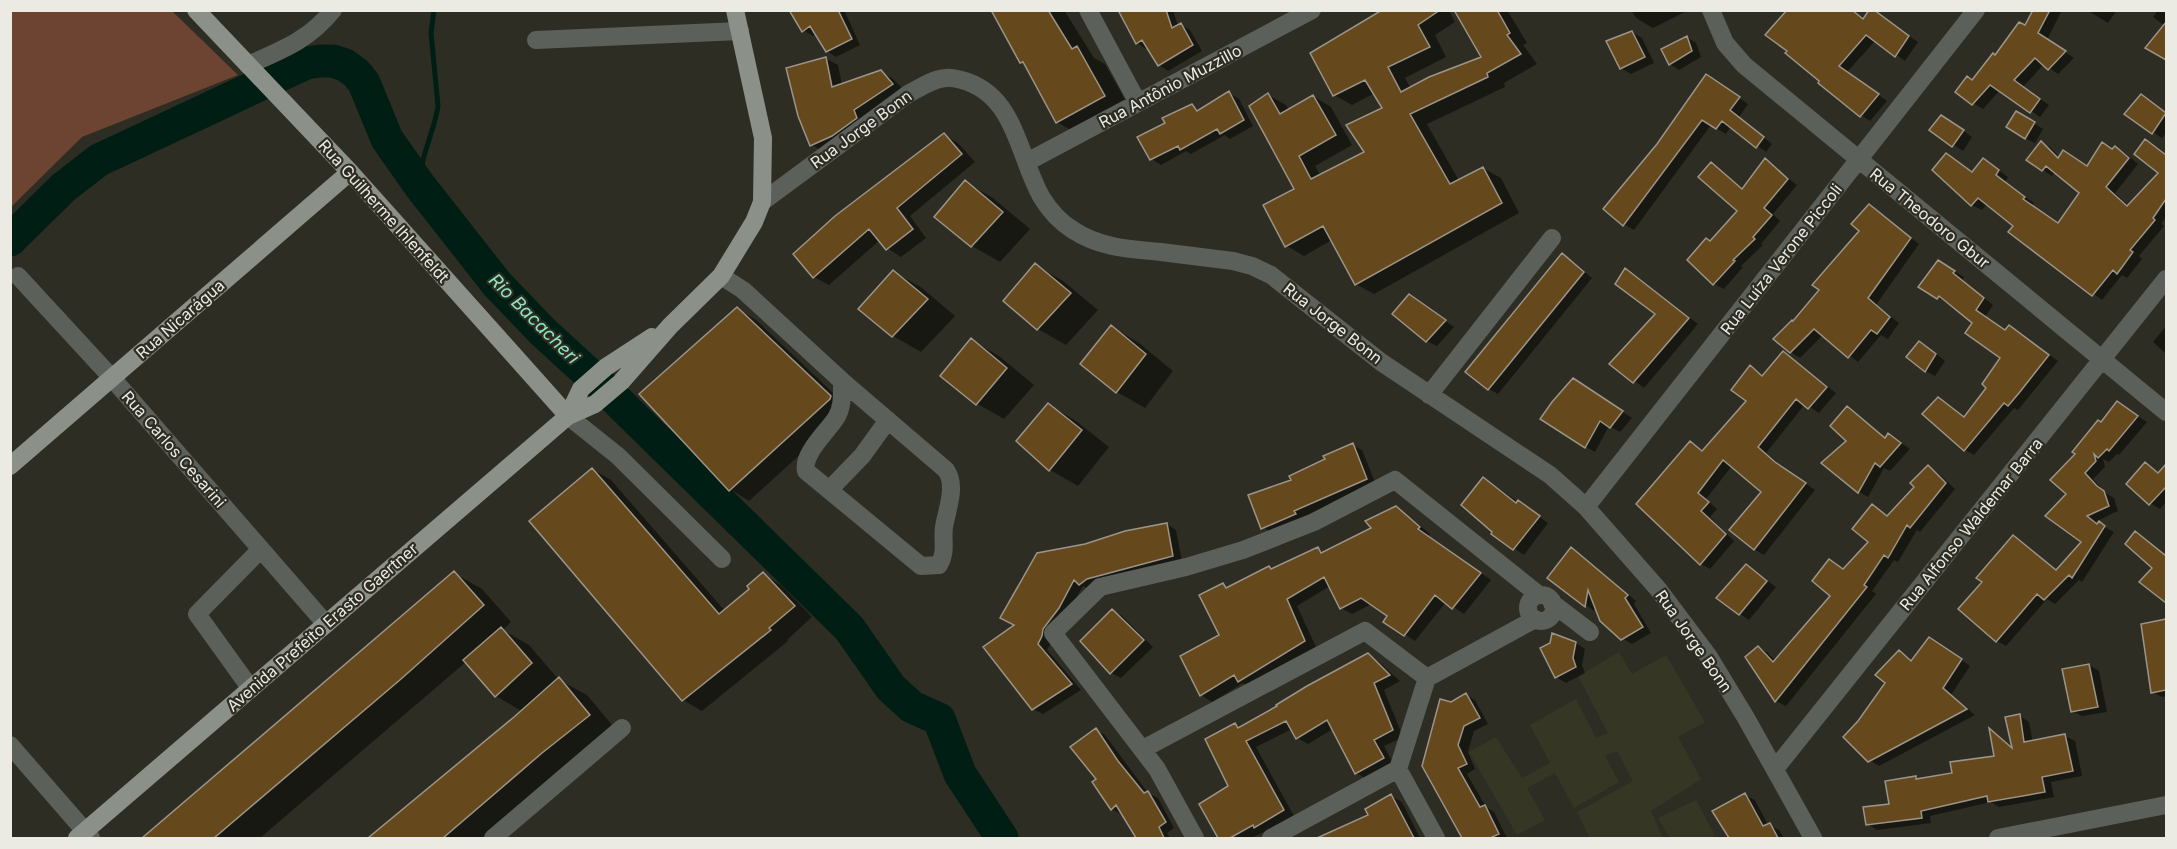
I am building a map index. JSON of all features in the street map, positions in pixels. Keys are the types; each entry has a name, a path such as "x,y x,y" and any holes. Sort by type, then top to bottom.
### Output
{"main road":[{"name":"Rua Guilherme Ihlenfeldt","path":"196,10 350,172 568,416"},
{"path":"568,416 595,404 621,382 670,326 721,276 745,240 762,202 764,138 735,10"},
{"name":"Rua Nicarágua","path":"10,466 350,172"},
{"path":"568,416 581,389 606,367 670,326"},
{"name":"Avenida Prefeito Erasto Gaertner","path":"84,836 568,416"}],"street":[{"path":"248,65 297,43 320,27 333,10"},
{"path":"1088,10 1138,103"},
{"name":"Rua Antônio Muzzillo","path":"1027,162 1312,10"},
{"name":"Rua Theodoro Gbur","path":"1711,10 1725,43 1744,65 2166,412"},
{"name":"Rua Luíza Verone Piccoli","path":"1586,507 1976,10"},
{"path":"536,40 740,31"},
{"name":"Rua Jorge Bonn","path":"762,202 908,94 928,83 945,78 959,79 975,85 999,105 1010,121 1038,189 1052,212 1074,231 1105,245 1233,261 1252,266 1271,275 1355,342 1429,395 1550,475 1586,507 1658,589 1685,624 1728,687 1813,838"},
{"path":"1429,395 1552,238"},
{"name":"Rua Carlos Cesarini","path":"18,276 112,378 326,624"},
{"path":"721,276 742,290 842,381 946,470 950,477 949,504 944,529 944,555 939,565 921,566 806,471 805,467 814,447 837,417 842,404 842,381"},
{"name":"Rua Alfonso Waldemar Barra","path":"1775,769 2166,279"},
{"path":"568,416 618,456 722,559"},
{"path":"829,490 862,456 888,420"},
{"path":"1195,838 1167,785 1143,749 1053,633 1100,587 1186,567 1243,550 1314,522 1395,480 1590,632"},
{"path":"251,689 197,614 261,549"},
{"path":"1271,838 1398,769 1427,678 1535,619 1529,614 1528,606 1532,599 1546,599"},
{"path":"1143,749 1365,631 1427,678"},
{"path":"493,838 622,728"},
{"path":"10,745 84,836"},
{"path":"1398,769 1436,838"},
{"path":"1998,838 2166,805"}],"shaded area":[{"path":"11,10 172,11 238,75 82,137 11,207"},
{"path":"1619,652 1632,674 1666,655 1705,722 1678,737 1701,779 1651,811 1663,838 1590,838 1577,812 1633,781 1617,751 1605,756 1619,782 1574,808 1555,773 1527,788 1545,820 1517,835 1469,752 1496,737 1522,778 1550,763 1530,725 1576,699 1596,738 1608,733 1578,676"},
{"path":"1696,800 1715,836 1670,838 1658,818"}],"building":[{"path":"789,10 838,10 852,39 826,52 810,26 802,32"},
{"path":"991,10 1048,10 1072,49 1077,46 1105,96 1056,123 1023,62 1020,63"},
{"path":"1118,10 1166,10 1172,28 1181,23 1193,45 1158,66 1142,40 1136,44"},
{"path":"1382,10 1440,10 1418,25 1430,47 1388,67 1401,92 1429,77 1481,57 1454,10 1497,10 1510,33 1507,35 1521,54 1487,73 1488,77 1410,114 1450,184 1483,167 1502,203 1355,285 1323,226 1285,247 1263,205 1294,189 1249,106 1268,93 1280,114 1313,95 1336,135 1299,156 1311,179 1364,152 1346,125 1382,108 1365,80 1333,96 1310,53"},
{"path":"1787,10 1852,10 1863,19 1869,10 1874,10 1909,36 1895,57 1866,35 1839,66 1879,94 1860,117 1818,83 1819,81 1785,53 1787,51 1765,35"},
{"path":"2033,10 2050,10 2038,33 2066,51 2048,70 2035,58 2014,80 2040,99 2030,113 1990,85 1972,105 1955,92 1967,76 1972,80 1993,53 1995,55 2019,22 2025,25"},
{"path":"2166,22 2166,60 2145,48"},
{"path":"1632,31 1645,57 1620,69 1606,41"},
{"path":"1687,36 1692,51 1669,65 1661,49"},
{"path":"826,57 832,87 881,70 893,84 854,110 857,118 832,136 810,146 798,116 786,68"},
{"path":"1706,74 1740,97 1730,110 1764,137 1756,148 1722,121 1716,129 1702,120 1623,226 1603,209 1657,144"},
{"path":"1229,91 1244,120 1220,134 1217,129 1180,150 1178,146 1150,160 1137,137 1165,123 1162,118 1192,104 1197,111"},
{"path":"2141,94 2166,113 2152,134 2124,114"},
{"path":"2016,111 2035,122 2025,139 2006,127"},
{"path":"1941,115 1964,130 1952,147 1929,130"},
{"path":"944,133 962,154 897,208 913,229 886,250 869,229 813,278 793,254 835,216"},
{"path":"2145,139 2166,155 2166,199 2153,218 2155,220 2130,250 2133,252 2117,274 2113,270 2092,296 2008,232 2013,226 1978,198 1971,206 1932,170 1946,153 1972,172 1983,158 1999,170 1996,175 2025,197 2023,199 2058,223 2079,193 2046,166 2042,171 2026,160 2041,141 2058,158 2063,150 2087,166 2102,142 2112,149 2115,146 2129,158 2106,187 2127,206 2158,173 2134,154"},
{"path":"1765,158 1788,179 1764,208 1772,215 1753,237 1755,239 1733,260 1735,261 1713,285 1687,260 1706,238 1710,241 1737,211 1698,177 1711,162 1742,189"},
{"path":"965,180 1003,212 971,247 934,217"},
{"path":"1869,204 1911,238 1868,298 1890,317 1877,334 1871,330 1848,358 1814,329 1790,353 1773,339 1793,321 1819,290 1812,285 1859,231 1851,224"},
{"path":"1562,253 1584,272 1488,390 1465,372"},
{"path":"1938,260 1955,271 1953,273 1984,298 1976,310 2005,330 2009,325 2049,355 2008,406 2004,403 1964,451 1922,414 1938,397 1964,417 1986,388 1982,384 2000,358 1965,333 1972,323 1939,296 1937,299 1918,287"},
{"path":"1035,263 1071,293 1037,330 1003,301"},
{"path":"1625,268 1689,318 1633,383 1609,364 1655,314 1615,284"},
{"path":"893,270 928,299 892,337 858,309"},
{"path":"1409,294 1446,320 1426,342 1392,314"},
{"path":"737,307 831,396 729,491 639,394"},
{"path":"1111,325 1146,354 1116,393 1080,364"},
{"path":"971,338 1007,368 976,405 940,376"},
{"path":"1919,341 1936,354 1925,372 1906,357"},
{"path":"1783,351 1827,387 1808,409 1796,399 1758,447 1806,483 1754,550 1729,530 1761,492 1723,460 1698,493 1709,502 1701,511 1726,534 1700,565 1636,504 1690,441 1702,451 1746,401 1731,390 1750,365 1762,376"},
{"path":"1573,378 1623,411 1610,428 1600,421 1585,448 1540,419"},
{"path":"2117,401 2138,416 2109,451 2107,449 2098,458 2094,454 2096,461 2085,473 2104,491 2109,506 2087,516 2097,524 2099,521 2105,526 2072,578 2069,575 2044,600 2037,594 1996,642 1958,609 1982,582 1976,578 2013,535 2056,570 2081,542 2045,516 2066,494 2050,480 2075,454 2072,452 2098,420 2101,422"},
{"path":"1048,403 1082,430 1049,471 1016,441"},
{"path":"1847,406 1885,438 1888,433 1901,443 1880,467 1875,463 1858,493 1821,463 1846,441 1830,426"},
{"path":"1353,443 1367,479 1294,511 1296,514 1261,529 1248,495 1291,480 1289,476 1325,459 1323,456"},
{"path":"2145,462 2158,473 2166,464 2166,487 2149,505 2126,484"},
{"path":"1928,465 1946,483 1910,528 1907,525 1888,558 1884,555 1864,585 1867,587 1775,702 1745,657 1758,646 1773,662 1830,596 1812,581 1829,559 1843,569 1868,542 1852,529 1872,504 1887,516 1914,487 1910,483"},
{"path":"592,468 719,614 749,589 747,586 763,572 795,606 769,628 771,630 682,701 529,521"},
{"path":"1483,477 1516,503 1518,500 1540,516 1513,550 1491,534 1492,532 1461,505"},
{"path":"1396,506 1420,527 1418,529 1481,573 1452,609 1435,595 1404,636 1383,622 1387,616 1361,598 1340,609 1324,577 1287,599 1305,641 1238,682 1234,675 1200,696 1180,656 1219,635 1199,595 1223,583 1226,588 1269,566 1271,569 1318,547 1321,553 1371,528 1365,521"},
{"path":"1167,523 1173,556 1087,579 1079,585 1074,580 1059,608 1043,629 1038,644 1072,684 1032,710 983,647 1014,625 1000,618 1037,553 1085,544 1125,531"},
{"path":"2135,531 2165,555 2166,553 2166,603 2139,582 2152,568 2125,544"},
{"path":"1571,547 1628,595 1625,598 1643,627 1621,640 1600,621 1588,590 1585,607 1547,578"},
{"path":"1746,564 1767,581 1739,615 1716,598"},
{"path":"454,571 484,605 401,679 214,838 142,838"},
{"path":"1112,609 1144,640 1110,674 1080,641"},
{"path":"2166,619 2166,690 2151,693 2141,624"},
{"path":"501,627 532,663 495,697 463,660"},
{"path":"1552,633 1576,642 1573,658 1576,667 1555,678 1540,648 1550,643"},
{"path":"1929,637 1962,659 1943,688 1967,709 1868,762 1843,737 1858,721 1885,683 1875,675 1899,650 1911,661"},
{"path":"1368,653 1390,675 1374,683 1393,730 1374,740 1384,758 1355,774 1327,720 1296,739 1286,721 1246,741 1284,810 1254,828 1253,825 1230,838 1218,838 1199,804 1228,786 1205,739 1235,723 1238,728 1307,686"},
{"path":"2089,664 2098,707 2071,712 2062,669"},
{"path":"559,677 590,715 443,838 368,838 514,717"},
{"path":"1466,693 1480,718 1464,726 1458,745 1467,764 1458,768 1480,807 1485,805 1499,834 1490,838 1462,838 1422,766 1440,699 1451,702"},
{"path":"2020,714 2024,742 2065,734 2073,771 2042,777 2045,792 1988,802 1987,796 1921,811 1922,818 1866,825 1863,807 1889,804 1885,781 1952,773 1950,762 1994,756 1989,728 2012,748 2005,717"},
{"path":"1096,728 1118,761 1144,793 1148,791 1166,822 1159,827 1164,838 1136,838 1116,805 1111,810 1092,782 1096,779 1070,747"},
{"path":"1745,793 1763,826 1770,823 1778,838 1729,838 1712,811"},
{"path":"1391,794 1414,838 1317,838 1368,815 1365,809"}],"waterway":[{"path":"420,186 424,155 438,106 431,33 434,10"},
{"name":"Rio Bacacheri","path":"10,240 64,187 99,160 306,63 333,61 345,65 364,83 387,139 420,186 497,284 542,331 601,385 849,628 891,688 912,707 939,719 960,774 1002,838"}]}
